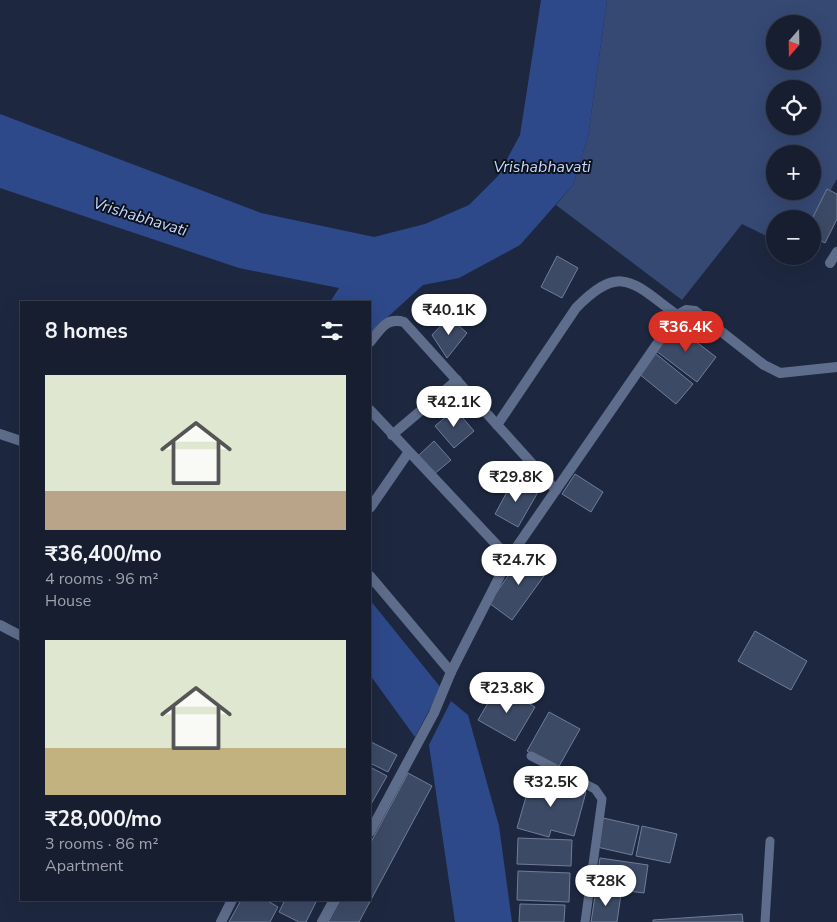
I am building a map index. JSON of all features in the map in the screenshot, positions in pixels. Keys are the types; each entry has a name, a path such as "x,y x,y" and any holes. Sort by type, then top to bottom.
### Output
{"street":[{"path":"830,263 837,252"},
{"path":"497,425 576,308 592,292 609,282 620,280 632,283 677,315"},
{"path":"371,830 434,713 451,672 509,558 677,315 686,310 695,311 764,365 780,373 837,367"},
{"path":"371,341 385,323 394,319 404,322 556,490"},
{"path":"392,435 457,380"},
{"path":"371,411 408,454 509,558"},
{"path":"0,434 20,441"},
{"path":"371,507 408,454"},
{"path":"371,577 451,672"},
{"path":"0,625 20,635"},
{"path":"220,922 231,901"},
{"path":"322,922 333,901"}],"lane":[{"path":"531,756 595,789 602,799 585,922"},
{"path":"764,922 770,841"}],"shaded area":[{"path":"607,0 837,0 837,179 819,210 766,210 766,236 742,224 682,300 556,205 573,185 588,137"}],"water":[{"name":"Vrishabhavati","path":"541,0 607,0 588,137 573,185 520,245 459,278 423,285 371,332 371,301 331,301 339,288 239,268 0,188 0,114 261,213 374,237 425,224 469,205 498,176 520,135"},
{"path":"371,601 441,688 415,737 371,676"},
{"path":"451,701 468,715 499,826 512,922 455,922 429,745"}],"building":[{"path":"827,189 837,194 837,219 825,243 821,241 821,210 816,210"},
{"path":"557,256 578,268 562,298 541,287"},
{"path":"449,317 467,333 447,358 432,335"},
{"path":"674,325 716,357 697,382 655,350"},
{"path":"655,353 693,384 676,404 638,373"},
{"path":"455,409 474,431 454,448 435,426"},
{"path":"434,441 451,460 433,475 417,457"},
{"path":"575,474 603,492 591,512 562,494"},
{"path":"514,479 538,492 518,527 495,514"},
{"path":"525,552 549,569 512,620 489,603"},
{"path":"755,631 807,661 791,690 738,661"},
{"path":"498,686 535,707 515,741 478,720"},
{"path":"549,712 580,729 558,768 527,751"},
{"path":"371,742 397,755 388,772 371,764"},
{"path":"371,768 387,776 371,804"},
{"path":"408,773 432,786 371,900 371,842"},
{"path":"532,776 586,792 574,836 551,830 549,837 517,828"},
{"path":"603,818 639,826 632,855 597,847"},
{"path":"642,826 677,834 670,863 636,856"},
{"path":"518,838 572,840 571,866 517,864"},
{"path":"600,858 648,865 644,893 596,887"},
{"path":"518,871 570,873 569,902 517,900"},
{"path":"596,890 621,894 617,922 591,922"},
{"path":"240,901 268,901 278,907 270,922 229,922"},
{"path":"284,901 316,901 306,922 299,922 279,912"},
{"path":"339,901 370,901 359,922 328,922"},
{"path":"520,904 565,905 564,922 519,922"},
{"path":"742,914 743,922 653,922 653,920"}]}
